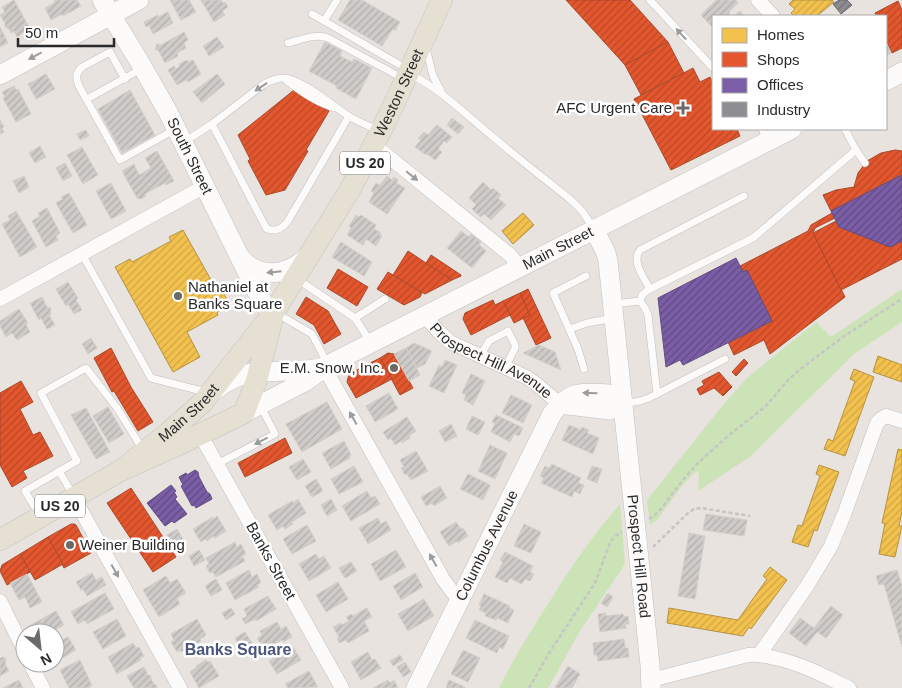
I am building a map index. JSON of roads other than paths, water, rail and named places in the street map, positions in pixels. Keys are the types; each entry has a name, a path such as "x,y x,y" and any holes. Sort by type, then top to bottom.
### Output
{"main road":[{"path":"0,75 107,7 139,0"},
{"name":"Weston Street","path":"208,396 254,386 274,312 348,193 378,138 442,0"},
{"name":"South Street","path":"107,7 144,68 180,136 259,296 265,305 274,312"},
{"path":"887,80 902,72"},
{"name":"Main Street","path":"254,386 306,381 327,366 594,229 765,135 788,130"},
{"name":"Prospect Hill Road","path":"594,229 607,257 614,311 621,404 651,684"},
{"path":"239,255 249,266 268,273 292,267 303,261 311,253"},
{"name":"Main Street","path":"120,471 200,434 254,386 327,366"},
{"name":"Prospect Hill Avenue","path":"560,404 573,395 581,393 609,394 621,404"},
{"name":"Main Street","path":"0,540 120,471 145,453 208,396"},
{"name":"Columbus Avenue","path":"416,688 550,416 560,404"}],"street":[{"path":"758,0 772,15"},
{"path":"378,138 510,255 520,267"},
{"path":"0,299 205,186"},
{"name":"Prospect Hill Avenue","path":"424,316 450,342 531,380 560,404"},
{"path":"327,366 443,579 459,600"},
{"path":"759,655 808,586 831,546 877,423 886,416 902,421"},
{"name":"Banks Street","path":"200,434 342,688"},
{"path":"74,498 180,688"},
{"path":"0,602 15,632"},
{"name":"Prospect Hill Road","path":"651,684 748,655 759,655 793,662 849,688"},
{"path":"35,673 42,688"}],"lane":[{"path":"324,21 337,0"},
{"path":"650,0 712,67"},
{"path":"312,14 408,75"},
{"path":"288,43 316,36 325,37 422,80 445,95 493,137 575,203 594,229"},
{"path":"424,39 433,76 445,95"},
{"path":"125,79 110,52 82,67 77,73 78,83 120,160 180,136 193,138 264,84 283,78 297,82 328,100 378,138"},
{"path":"87,100 144,68"},
{"path":"212,124 264,224 267,229 273,231 280,228 288,220 349,116"},
{"path":"846,130 865,163"},
{"path":"640,301 642,295 650,289 757,236 856,150"},
{"path":"650,289 637,261 640,250 744,196"},
{"path":"82,253 151,378 198,390 208,396"},
{"path":"584,369 578,348 553,293 586,276"},
{"path":"296,278 355,318 371,343"},
{"path":"355,318 385,299"},
{"path":"570,329 640,301"},
{"path":"640,301 646,310 649,324 657,394"},
{"path":"274,312 312,334 327,366"},
{"path":"480,356 489,341 508,331 515,346 505,368"},
{"path":"621,404 640,401 657,394 725,359"},
{"path":"40,517 26,491 77,461 41,393 86,368 117,408 145,453"},
{"path":"217,464 275,434 254,386"},
{"path":"60,471 74,498"}],"place":[{"name":"AFC Urgent Care","path":"683,108"},
{"name":"Nathaniel at Banks Square","path":"178,296"},
{"name":"E.M. Snow, Inc.","path":"394,368"},
{"name":"Weiner Building","path":"70,545"}],"district":[{"name":"Banks Square","path":"238,649"}]}
